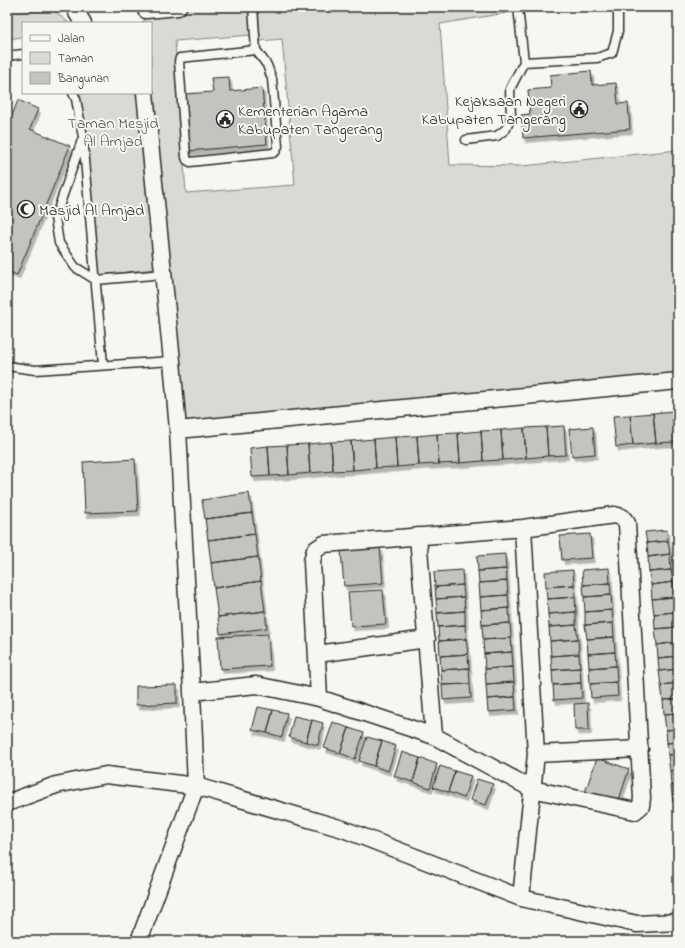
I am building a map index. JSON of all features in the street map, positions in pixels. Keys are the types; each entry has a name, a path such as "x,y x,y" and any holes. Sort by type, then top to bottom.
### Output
{"street":[{"path":"76,7 77,13 83,22"},
{"path":"144,13 178,7"},
{"path":"139,941 196,786 178,430 164,274 145,94"},
{"path":"178,430 678,381"},
{"path":"192,692 256,685 319,698 434,736 532,789 634,811 641,806 642,798 627,523 622,517 614,515 523,528 324,544 314,550 312,561 319,698"},
{"path":"521,898 536,754 523,528"},
{"path":"418,536 434,736"},
{"path":"317,654 427,639"},
{"path":"536,754 640,749"},
{"path":"7,803 56,785 106,776 196,786 343,829 521,898 637,924 678,922"}],"lane":[{"path":"254,7 256,50 267,65 272,79 278,146 276,151 273,153 190,162 187,160 186,156 180,58 256,50"},
{"path":"466,140 497,136 506,129 511,117 510,88 524,62 518,7"},
{"path":"524,62 597,58 612,53 618,31 618,7"},
{"path":"7,56 22,54"},
{"path":"73,94 76,99 83,137 104,365"},
{"path":"83,137 55,218 59,243 75,266 96,280 164,274"},
{"path":"7,366 35,370 172,360"}],"green space":[{"path":"200,7 251,7 252,35 175,41 186,193 295,185 282,39 260,41 258,7 512,7 512,12 440,24 450,165 522,166 678,150 678,376 179,428 151,94 152,22 143,22 149,13"},
{"path":"53,10 68,22 22,22 22,37 7,39 7,13"},
{"name":"Taman Mesjid Al Amjad","path":"80,94 138,94 155,269 99,275"}],"building":[{"name":"Kejaksaan Negeri Kabupaten Tangerang","path":"591,71 592,85 616,83 618,104 628,103 630,129 523,138 521,115 530,114 528,90 551,88 550,75"},
{"name":"Kementerian Agama Kabupaten Tangerang","path":"229,77 230,91 262,88 267,144 188,151 184,94 213,92 211,78"},
{"name":"Masjid Al Amjad","path":"18,100 38,109 30,129 70,146 17,275 7,271 7,119 10,121"},
{"path":"673,411 675,442 656,443 653,413"},
{"path":"653,413 656,443 633,445 630,415"},
{"path":"630,415 633,445 616,447 613,416"},
{"path":"564,426 566,455 548,456 546,427"},
{"path":"546,427 548,456 526,458 524,428"},
{"path":"593,427 595,454 572,456 569,429"},
{"path":"524,428 526,458 503,460 501,430"},
{"path":"501,430 503,460 483,461 481,431"},
{"path":"481,431 483,461 460,463 458,433"},
{"path":"458,433 460,463 439,464 437,434"},
{"path":"437,434 439,464 419,465 417,436"},
{"path":"417,436 419,465 397,467 395,437"},
{"path":"395,437 397,467 376,468 374,439"},
{"path":"374,439 376,468 353,470 351,441"},
{"path":"351,441 353,470 333,471 331,442"},
{"path":"331,442 333,471 310,473 308,444"},
{"path":"308,444 310,473 289,475 287,445"},
{"path":"287,445 289,475 270,476 268,446"},
{"path":"268,446 270,476 252,477 250,448"},
{"path":"135,459 138,511 85,513 83,462"},
{"path":"249,493 252,513 205,519 202,500"},
{"path":"252,513 255,534 208,540 205,519"},
{"path":"667,530 668,541 647,543 645,532"},
{"path":"255,534 258,557 211,563 208,540"},
{"path":"590,534 592,558 562,560 560,536"},
{"path":"668,541 670,554 648,557 647,543"},
{"path":"380,547 383,583 344,586 341,551"},
{"path":"505,554 506,569 478,571 477,556"},
{"path":"670,554 671,570 649,572 648,557"},
{"path":"258,557 261,581 214,588 211,563"},
{"path":"609,568 610,583 583,585 582,570"},
{"path":"506,569 507,581 479,583 478,571"},
{"path":"462,570 463,585 435,587 434,572"},
{"path":"573,570 574,585 546,587 545,572"},
{"path":"671,570 673,582 651,585 649,572"},
{"path":"261,581 265,611 218,617 214,588"},
{"path":"507,581 508,595 480,597 479,583"},
{"path":"673,582 674,597 652,599 651,585"},
{"path":"610,583 611,595 584,597 583,585"},
{"path":"463,585 464,597 436,599 435,587"},
{"path":"574,585 575,597 547,599 546,587"},
{"path":"383,590 386,624 351,626 348,592"},
{"path":"508,595 509,608 481,610 480,597"},
{"path":"611,595 612,610 585,612 584,597"},
{"path":"464,597 465,611 437,613 436,599"},
{"path":"575,597 576,612 548,614 547,599"},
{"path":"674,597 675,612 654,614 652,599"},
{"path":"509,608 510,623 482,625 481,610"},
{"path":"612,610 613,623 585,625 585,612"},
{"path":"265,611 267,628 220,634 218,617"},
{"path":"465,611 465,625 438,627 437,613"},
{"path":"576,612 576,625 549,627 548,614"},
{"path":"675,612 677,627 655,629 654,614"},
{"path":"510,623 511,638 483,640 482,625"},
{"path":"613,623 614,637 587,639 585,625"},
{"path":"465,625 466,639 439,641 438,627"},
{"path":"576,625 578,639 550,641 549,627"},
{"path":"677,627 678,642 657,645 655,629"},
{"path":"268,634 270,666 220,669 218,637"},
{"path":"614,637 615,652 588,654 587,639"},
{"path":"511,638 512,652 484,654 483,640"},
{"path":"466,639 468,654 440,656 439,641"},
{"path":"578,639 579,654 551,656 550,641"},
{"path":"678,642 678,656 658,658 657,645"},
{"path":"512,652 513,667 485,669 484,654"},
{"path":"615,652 616,666 589,668 588,654"},
{"path":"468,654 469,668 441,670 440,656"},
{"path":"579,654 580,668 552,670 551,656"},
{"path":"678,656 678,669 659,671 658,658"},
{"path":"616,666 617,682 590,684 589,668"},
{"path":"513,667 514,682 486,684 485,669"},
{"path":"469,668 470,684 442,685 441,670"},
{"path":"580,668 581,683 553,685 552,670"},
{"path":"678,669 678,683 661,685 659,671"},
{"path":"514,682 515,697 487,699 486,684"},
{"path":"617,682 618,696 591,698 590,684"},
{"path":"581,683 582,698 554,700 553,685"},
{"path":"678,683 678,699 663,700 661,685"},
{"path":"470,684 471,698 443,700 442,685"},
{"path":"177,685 177,703 136,705 136,686"},
{"path":"515,697 516,710 488,712 487,699"},
{"path":"678,699 678,713 664,714 663,700"},
{"path":"588,703 589,730 575,730 574,704"},
{"path":"258,707 273,710 267,733 252,730"},
{"path":"273,710 287,713 282,737 267,733"},
{"path":"678,713 678,729 666,730 664,714"},
{"path":"294,716 312,720 306,742 289,737"},
{"path":"312,720 323,723 318,745 306,742"},
{"path":"333,722 349,728 340,753 324,748"},
{"path":"349,728 364,733 355,759 340,753"},
{"path":"678,729 678,742 667,743 666,730"},
{"path":"367,737 382,741 374,766 359,761"},
{"path":"382,741 396,746 388,771 374,766"},
{"path":"678,742 678,754 668,755 667,743"},
{"path":"402,752 420,758 413,782 394,776"},
{"path":"678,754 678,770 670,771 668,755"},
{"path":"420,758 437,764 430,788 413,782"},
{"path":"597,758 629,769 617,806 584,795"},
{"path":"440,766 455,771 448,792 433,787"},
{"path":"678,770 678,785 671,786 670,771"},
{"path":"455,771 471,776 464,798 448,792"},
{"path":"477,779 493,784 486,805 470,800"},
{"path":"678,785 678,801 673,802 671,786"}],"place":[{"name":"Kejaksaan Negeri Kabupaten Tangerang","path":"579,109"},
{"name":"Kementerian Agama Kabupaten Tangerang","path":"225,119"},
{"name":"Masjid Al Amjad","path":"26,209"}]}
